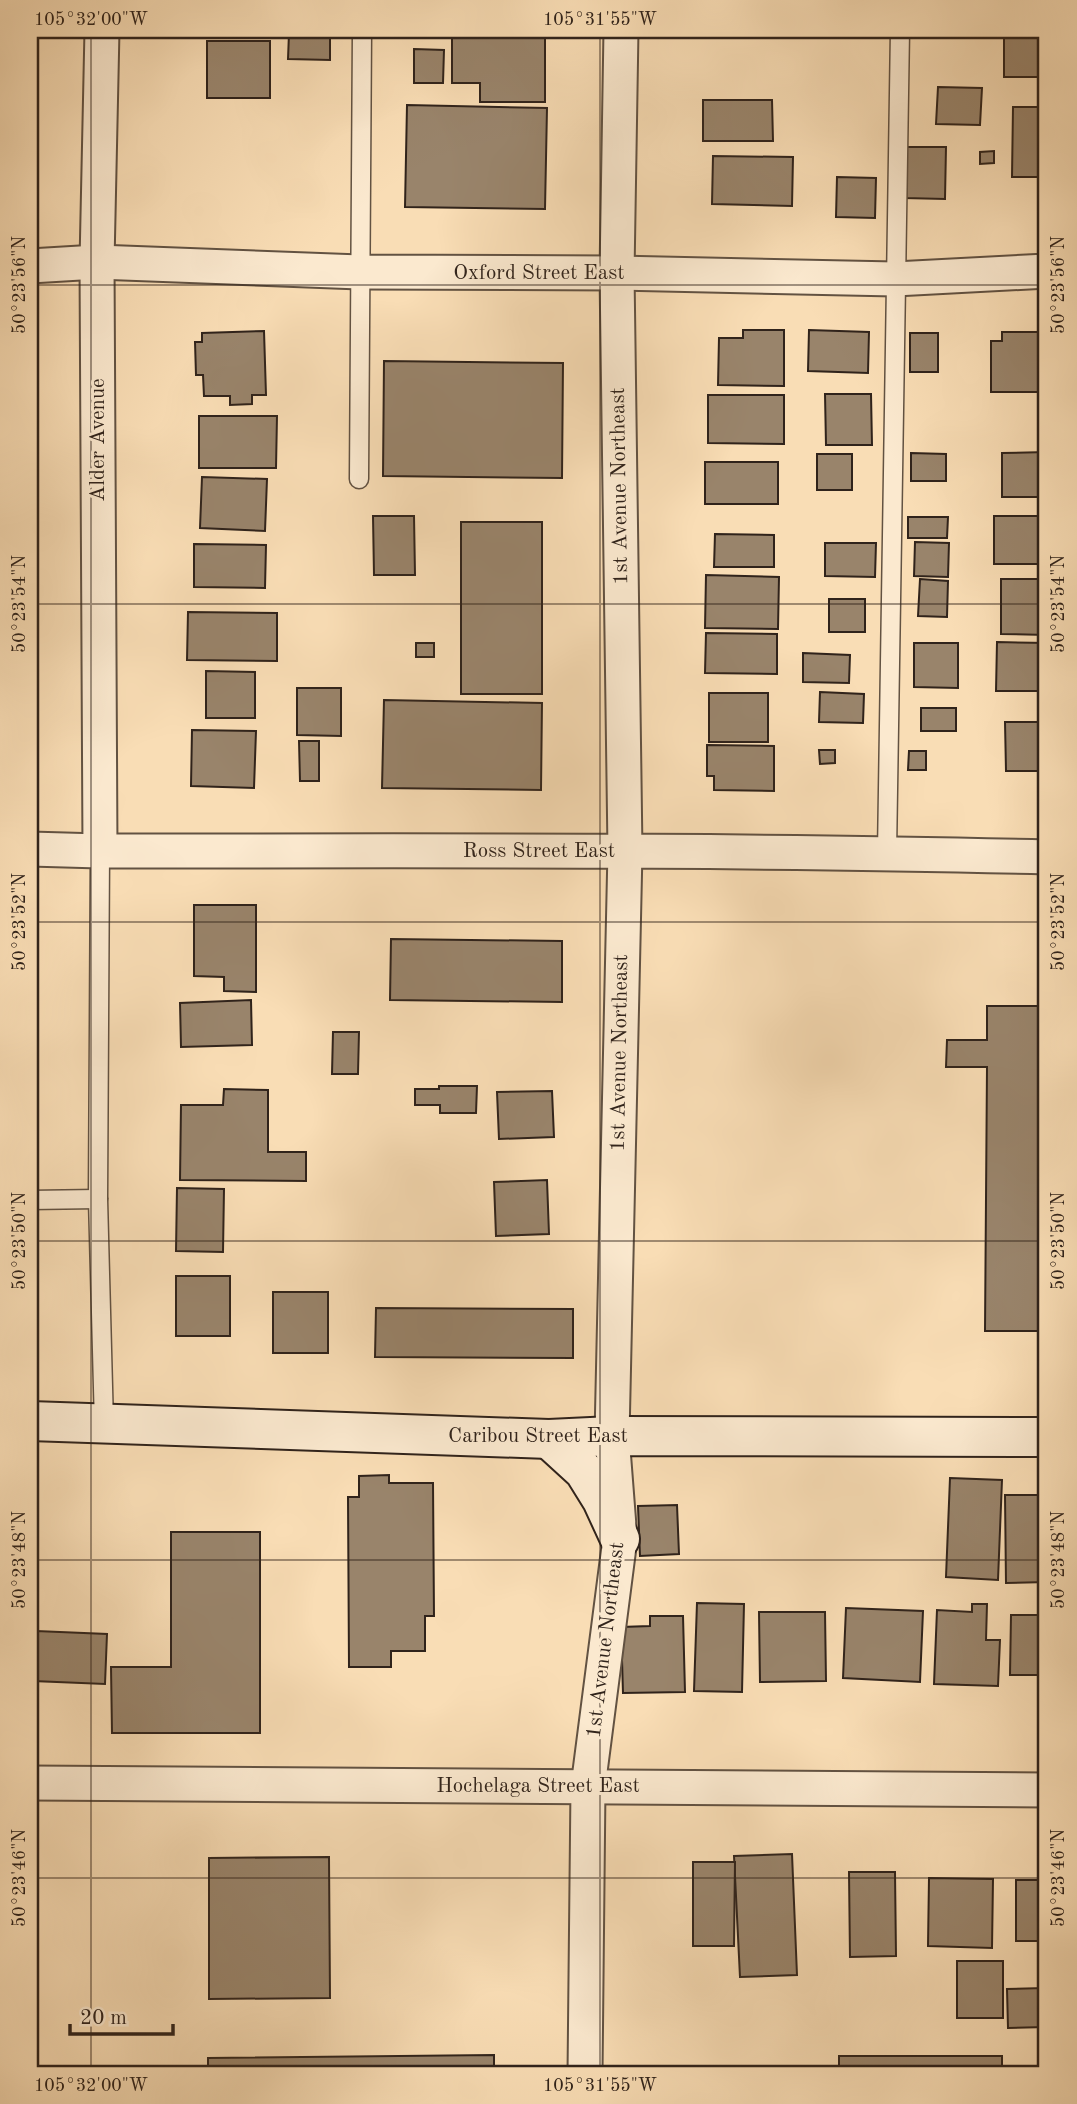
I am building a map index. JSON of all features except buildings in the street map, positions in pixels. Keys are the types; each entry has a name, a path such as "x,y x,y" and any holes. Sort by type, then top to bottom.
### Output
{"street":[{"name":"Alder Avenue","path":"100,851 97,262 102,30"},
{"name":"1st Avenue Northeast","path":"585,2074 588,1787 620,1539 612,1436 625,851 617,273 621,30"},
{"name":"Oxford Street East","path":"30,265 97,262 360,272 617,273 895,279 1047,271"},
{"name":"Ross Street East","path":"30,849 887,853 1047,858"},
{"name":"Caribou Street East","path":"30,1420 104,1425 549,1439 612,1436 1047,1437"},
{"path":"549,1439 584,1471 603,1500 620,1539"},
{"name":"Hochelaga Street East","path":"30,1783 1047,1790"}],"lane":[{"path":"359,479 362,30"},
{"path":"887,853 900,30"},
{"path":"100,851 98,1199 104,1425"},
{"path":"30,1200 98,1199"}]}
